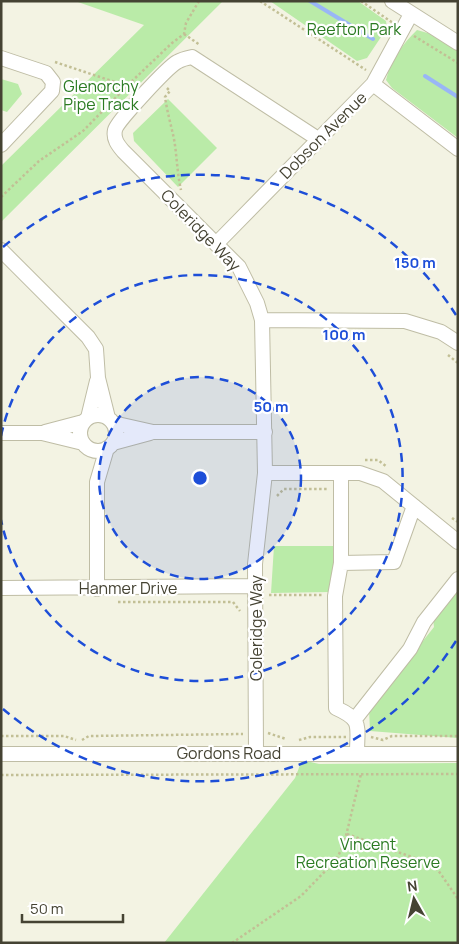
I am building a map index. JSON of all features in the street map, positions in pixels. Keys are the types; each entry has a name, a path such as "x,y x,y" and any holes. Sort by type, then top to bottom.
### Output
{"street":[{"path":"392,1 458,43"},
{"name":"Dobson Avenue","path":"217,243 375,80 411,14"},
{"name":"Coleridge Way","path":"256,752 263,726 262,587 255,564 265,473 262,320 248,282 239,267 116,142 114,132 117,123 175,62 192,57 318,139"},
{"path":"1,58 46,73 53,82 52,91 1,145"},
{"path":"375,80 458,149"},
{"path":"1,250 88,338 96,349 98,378 110,420 116,433 97,482"},
{"path":"262,320 405,321 441,332 458,343"},
{"path":"97,589 97,482 79,432 86,420 98,378"},
{"path":"42,433 86,420 98,414 110,420 153,432 265,432"},
{"path":"1,433 42,433 85,445 97,451 153,432"},
{"path":"265,473 341,473 374,476 458,542"},
{"path":"341,473 341,563 335,596 336,708 353,716 355,719 357,753"},
{"path":"341,563 394,562 414,506"},
{"path":"355,719 410,649 424,622 458,579"},
{"name":"Hanmer Drive","path":"1,588 262,587"},
{"name":"Gordons Road","path":"1,754 256,752 458,754"}],"path":[{"path":"1,197 39,161 83,131 127,86 184,34 186,23 199,1"},
{"path":"260,1 375,80"},
{"path":"46,59 127,86"},
{"path":"159,80 170,91 165,97 174,140 176,172 182,193 180,207"},
{"path":"448,355 458,363"},
{"path":"277,496 284,489 341,488"},
{"path":"262,587 268,595 335,596"},
{"path":"114,602 233,602 240,609 240,618"},
{"path":"241,725 241,735"},
{"path":"263,726 270,734 289,740"},
{"path":"263,726 270,734"},
{"path":"1,736 64,736 79,741 89,736 241,735 263,726"},
{"path":"296,740 310,737 357,737 383,740 392,736 458,736"},
{"path":"232,943 308,892 320,874 336,860 346,834 361,774"},
{"path":"1,775 458,774"},
{"path":"346,834 426,862 438,870 458,899"}],"green space":[{"name":"Glenorchy Pipe Track","path":"75,1 223,1 1,222 1,166 144,25"},
{"name":"Reefton Park","path":"270,1 358,1 386,21 387,28 367,58 357,61"},
{"path":"417,30 431,34 458,50 458,138 392,88 386,80 398,53"},
{"path":"1,79 18,84 22,94 7,112 1,110"},
{"path":"168,99 217,148 178,187 134,141 133,133"},
{"path":"274,546 336,546 331,592 271,593"},
{"path":"458,587 458,738 370,731 369,709 434,627 433,618"},
{"name":"Vincent Recreation Reserve","path":"302,760 319,764 458,763 458,943 164,943 295,778"}],"waterway":[{"path":"310,1 373,39"},
{"path":"425,76 458,97"}]}
